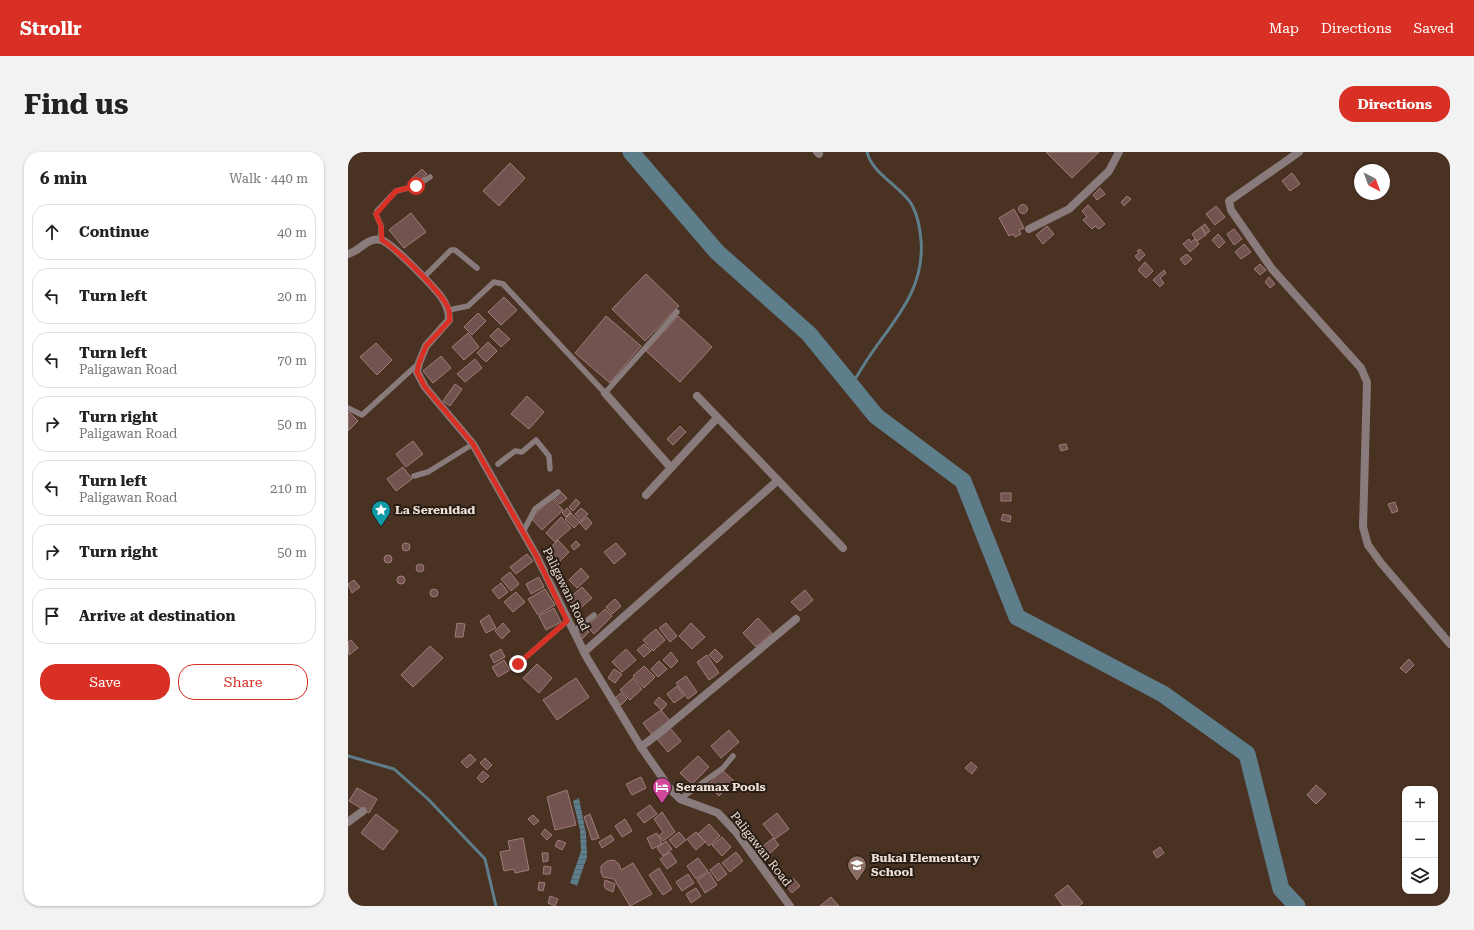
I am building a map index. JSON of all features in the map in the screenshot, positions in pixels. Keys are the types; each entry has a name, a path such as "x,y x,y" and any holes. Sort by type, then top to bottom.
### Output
{"street":[{"path":"348,156 352,152"},
{"path":"1029,229 1069,209 1109,171 1119,152"},
{"path":"1299,152 1229,201 1231,210 1272,269 1361,368 1366,382 1363,527 1368,545 1381,563 1450,644"},
{"path":"348,254 354,252 366,242 382,240 393,247 441,296 449,310 450,320 426,346 419,363"},
{"name":"Paligawan Road","path":"419,363 417,372 425,387 494,468 523,532 536,555 567,621 641,747 671,790 680,799 718,813 736,832 790,906"},
{"path":"605,393 671,468"},
{"path":"697,396 842,548"},
{"path":"646,495 717,418"},
{"path":"584,652 777,481"},
{"path":"641,747 796,619"},
{"path":"348,822 363,811"}],"lane":[{"path":"382,240 381,226 376,214 377,211 396,191 416,186 430,177"},
{"path":"423,278 451,250 459,252 477,268"},
{"path":"449,310 468,306 494,282 502,284 605,393 677,312"},
{"path":"348,408 359,414 364,413 419,363"},
{"path":"494,468 515,451 522,452 536,440 550,456 550,469"},
{"path":"414,476 428,472 473,444"},
{"path":"523,532 535,509 558,492"},
{"path":"573,632 594,615"},
{"path":"518,664 567,621"},
{"path":"680,799 722,768 733,756"}],"water":[{"path":"579,798 586,834 587,857 577,886 570,883 581,851 580,830 573,801"}],"building":[{"path":"1046,152 1099,152 1072,178"},
{"path":"510,163 525,178 499,206 483,191"},
{"path":"422,169 427,174 415,185 410,180"},
{"path":"1292,173 1300,184 1290,191 1282,181"},
{"path":"1100,188 1105,194 1097,200 1093,195"},
{"path":"1127,196 1131,199 1124,206 1121,202"},
{"path":"1023,204 1028,209 1023,214 1018,209"},
{"path":"1088,205 1105,224 1099,229 1095,226 1092,229 1083,220 1087,217 1082,211"},
{"path":"1216,206 1225,217 1215,225 1206,214"},
{"path":"1014,209 1024,228 1019,230 1021,234 1015,237 1013,234 1009,236 999,218"},
{"path":"411,213 426,232 404,248 389,230"},
{"path":"1205,224 1210,231 1206,234 1201,227"},
{"path":"1047,226 1054,234 1043,244 1036,235"},
{"path":"1201,227 1206,235 1197,241 1192,234"},
{"path":"1234,229 1242,239 1234,245 1227,234"},
{"path":"1218,234 1225,242 1219,248 1212,240"},
{"path":"1189,239 1191,242 1195,239 1199,244 1190,252 1183,244"},
{"path":"1244,244 1251,252 1241,259 1235,252"},
{"path":"1140,249 1145,255 1139,261 1135,256 1139,253 1137,251"},
{"path":"1187,254 1192,259 1185,265 1180,259"},
{"path":"1145,262 1153,271 1146,278 1138,270"},
{"path":"1260,264 1266,270 1260,275 1254,269"},
{"path":"1164,270 1166,273 1160,278 1164,283 1160,287 1153,280"},
{"path":"646,274 679,306 645,341 612,309"},
{"path":"1269,277 1275,284 1270,288 1265,282"},
{"path":"504,297 517,310 501,325 488,312"},
{"path":"478,313 486,321 472,335 464,327"},
{"path":"606,316 641,346 610,383 575,353"},
{"path":"678,316 712,347 680,382 646,351"},
{"path":"498,328 510,339 501,347 490,336"},
{"path":"468,333 479,347 464,360 452,347"},
{"path":"488,342 497,351 486,362 477,353"},
{"path":"376,343 392,360 377,375 360,357"},
{"path":"441,356 451,368 433,383 423,371"},
{"path":"475,359 482,368 465,382 457,374"},
{"path":"455,384 462,389 450,406 443,401"},
{"path":"527,396 544,412 529,429 511,414"},
{"path":"349,412 358,421 348,431 348,413"},
{"path":"680,426 686,432 673,445 667,439"},
{"path":"413,441 423,454 406,467 396,454"},
{"path":"1066,444 1068,449 1061,451 1059,445"},
{"path":"403,467 412,479 396,491 387,479"},
{"path":"561,492 567,498 560,504 554,498"},
{"path":"1001,493 1011,493 1011,501 1001,501"},
{"path":"552,498 563,510 542,530 531,518"},
{"path":"576,499 580,503 573,511 569,507"},
{"path":"1395,502 1398,511 1392,513 1388,504"},
{"path":"567,508 571,512 566,517 562,513"},
{"path":"581,508 588,514 581,521 575,514"},
{"path":"571,513 580,522 574,528 565,519"},
{"path":"1003,514 1011,516 1010,522 1001,520"},
{"path":"561,517 571,528 555,542 546,533"},
{"path":"587,517 592,523 586,530 580,523"},
{"path":"558,540 569,552 556,565 545,553"},
{"path":"576,541 580,545 574,550 571,546"},
{"path":"406,543 409,544 409,550 406,551 403,550 402,547 403,544"},
{"path":"616,543 626,554 614,564 604,552"},
{"path":"527,554 533,561 516,574 510,567"},
{"path":"388,555 391,556 391,562 388,563 385,562 384,559 385,556"},
{"path":"420,564 423,565 423,571 420,572 417,571 416,568 417,565"},
{"path":"581,568 589,577 577,588 569,580"},
{"path":"510,572 519,584 511,591 501,579"},
{"path":"401,576 404,577 404,583 401,584 398,583 397,580 398,577"},
{"path":"539,577 544,587 531,594 526,584"},
{"path":"354,580 360,587 352,593 348,584"},
{"path":"501,583 508,592 499,599 492,590"},
{"path":"582,587 592,598 576,612 566,601"},
{"path":"434,589 437,590 437,596 434,597 431,596 430,593 431,590"},
{"path":"545,589 555,605 538,615 528,599"},
{"path":"805,590 813,600 800,611 791,602"},
{"path":"516,592 525,602 513,612 504,602"},
{"path":"615,599 621,606 612,614 606,607"},
{"path":"554,608 561,622 546,630 539,616"},
{"path":"605,609 612,616 594,634 587,626"},
{"path":"489,615 496,628 486,633 480,621"},
{"path":"758,618 772,633 756,647 743,633"},
{"path":"457,623 465,624 463,637 455,637"},
{"path":"503,623 510,631 502,639 495,631"},
{"path":"666,623 677,636 670,642 659,628"},
{"path":"691,623 705,637 692,649 679,636"},
{"path":"582,625 589,632 581,640 574,633"},
{"path":"656,629 665,640 653,651 643,640"},
{"path":"351,640 358,648 349,655 348,642"},
{"path":"644,644 651,651 644,657 637,650"},
{"path":"430,646 443,658 413,687 401,675"},
{"path":"501,649 505,657 494,663 490,655"},
{"path":"626,649 636,660 622,672 612,662"},
{"path":"715,649 723,657 717,663 709,655"},
{"path":"671,652 678,661 671,668 663,660"},
{"path":"707,655 719,673 709,680 697,662"},
{"path":"1409,659 1414,665 1406,673 1400,668"},
{"path":"504,660 510,670 498,677 492,667"},
{"path":"659,661 667,669 658,677 651,669"},
{"path":"537,664 552,678 539,693 523,678"},
{"path":"644,666 655,677 644,688 633,676"},
{"path":"614,669 622,674 615,683 608,678"},
{"path":"686,676 697,692 688,699 676,683"},
{"path":"576,678 589,697 557,720 543,700"},
{"path":"633,678 642,689 630,700 620,690"},
{"path":"677,686 684,696 674,703 667,694"},
{"path":"621,693 627,699 621,705 615,698"},
{"path":"659,697 667,704 662,710 654,703"},
{"path":"661,710 670,721 652,735 643,723"},
{"path":"670,728 681,741 668,752 657,739"},
{"path":"729,730 739,742 721,758 711,746"},
{"path":"470,754 476,760 467,768 461,762"},
{"path":"698,756 709,767 692,784 680,773"},
{"path":"485,758 492,765 487,770 480,763"},
{"path":"971,762 977,767 972,774 965,768"},
{"path":"722,770 734,781 719,796 708,785"},
{"path":"483,771 489,776 482,783 477,778"},
{"path":"641,777 646,788 632,795 626,784"},
{"path":"1316,785 1326,794 1316,804 1307,795"},
{"path":"357,788 377,799 369,813 349,801"},
{"path":"567,790 576,825 555,830 547,797"},
{"path":"650,805 657,814 644,823 637,814"},
{"path":"662,812 675,832 663,841 659,836 663,832 654,819"},
{"path":"777,813 789,829 775,839 763,824"},
{"path":"376,814 398,831 383,850 361,833"},
{"path":"590,814 599,838 592,840 584,817"},
{"path":"533,815 539,821 534,825 528,819"},
{"path":"625,819 632,831 622,837 615,826"},
{"path":"709,824 720,836 709,846 698,834"},
{"path":"545,829 552,835 547,840 541,834"},
{"path":"679,832 686,840 676,848 669,840"},
{"path":"696,832 705,842 696,850 687,839"},
{"path":"657,833 662,844 652,849 647,838"},
{"path":"611,835 614,840 602,848 599,842"},
{"path":"722,837 731,847 722,856 712,845"},
{"path":"523,838 529,870 515,873 514,869 504,871 500,852 510,850 508,841"},
{"path":"773,838 779,845 768,855 762,847"},
{"path":"558,840 566,843 562,850 555,846"},
{"path":"666,841 672,849 663,856 657,848"},
{"path":"758,844 763,851 758,854 753,847"},
{"path":"1160,847 1164,853 1157,858 1153,852"},
{"path":"670,852 677,862 667,869 660,859"},
{"path":"736,852 743,861 730,872 722,863"},
{"path":"542,853 548,853 548,861 543,862"},
{"path":"698,858 708,871 696,879 687,866"},
{"path":"614,860 619,864 621,870 633,863 652,894 630,906 614,879 603,877 601,872 601,866 607,861"},
{"path":"719,863 727,874 718,881 710,870"},
{"path":"544,866 551,867 550,874 543,874"},
{"path":"659,868 672,889 663,895 649,875"},
{"path":"709,872 717,885 705,893 697,880"},
{"path":"688,874 694,883 682,891 676,882"},
{"path":"793,878 800,886 792,893 785,885"},
{"path":"605,880 615,884 613,892 606,889 604,886"},
{"path":"539,882 545,883 543,891 538,890"},
{"path":"1068,885 1083,903 1078,906 1063,906 1055,895"},
{"path":"696,888 701,896 691,903 686,894"},
{"path":"550,896 558,899 555,906 548,903"},
{"path":"831,897 839,906 820,906"}],"waterway":[{"path":"631,152 717,252 809,334 876,416 963,481 1017,617 1163,694 1247,754 1281,889 1297,906"},
{"path":"851,385 907,302 914,288 921,257 919,227 916,213 912,205 907,198 875,167 867,152"},
{"path":"348,756 394,769 428,799 485,859 496,906"}],"place":[{"name":"La Serenidad","path":"381,527"},
{"name":"Seramax Pools","path":"662,804"},
{"name":"Bukal Elementary School","path":"857,882"}],"route":[{"path":"416,186 396,191 377,211 376,214 381,226 382,240 393,247 441,296 449,310 450,320 426,346 417,372 425,387 462,428 473,444 536,555 567,621 518,664"}]}
